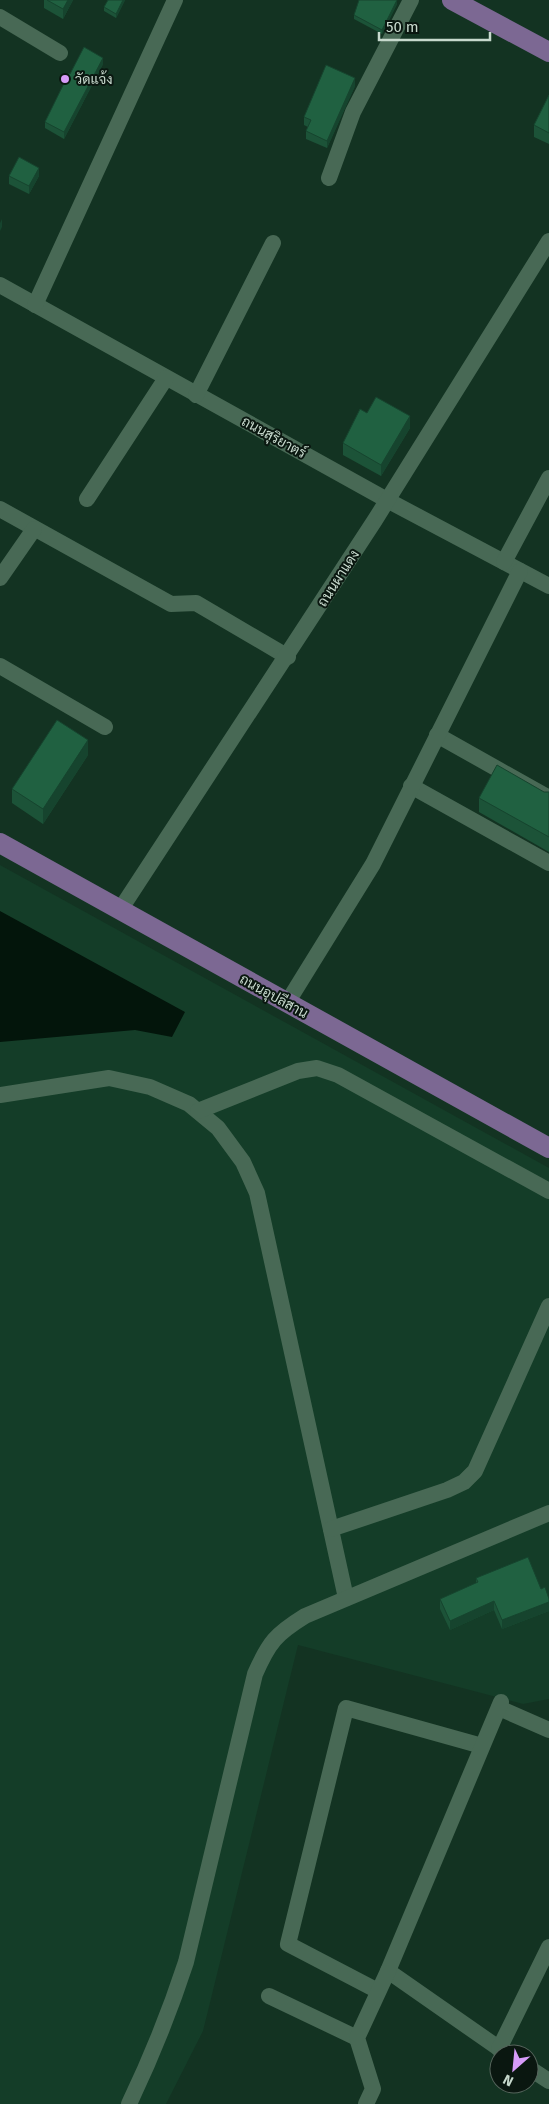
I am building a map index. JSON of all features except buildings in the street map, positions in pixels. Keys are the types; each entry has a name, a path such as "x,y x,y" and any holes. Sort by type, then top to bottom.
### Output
{"main road":[{"path":"452,0 549,52"},
{"name":"ถนนอุปลีสาน","path":"0,842 549,1148"}],"street":[{"path":"35,305 175,0"},
{"path":"330,178 353,112 412,0"},
{"path":"0,17 60,53"},
{"name":"ถนนผาแดง","path":"120,910 288,657 549,241"},
{"path":"196,394 273,243"},
{"name":"ถนนสุริยาตร์","path":"0,285 387,500 549,586"},
{"path":"87,499 166,378"},
{"path":"504,562 549,478"},
{"path":"0,508 34,529 171,604 196,602 288,657"},
{"path":"0,578 34,529"},
{"path":"287,1003 373,864 520,571"},
{"path":"0,666 105,727"},
{"path":"437,736 549,798"},
{"path":"411,786 549,864"},
{"path":"198,1111 298,1071 316,1068 338,1075 549,1191"},
{"path":"0,1095 109,1078 150,1086 189,1104 198,1111 218,1128 243,1162 257,1193 346,1598"},
{"path":"331,1529 447,1490 464,1482 475,1471 549,1306"},
{"path":"129,2104 148,2065 172,2005 186,1962 255,1674 266,1649 282,1631 305,1616 549,1513"},
{"path":"366,2104 372,2089 357,2038 388,1971 500,1705 549,1730"},
{"path":"378,1991 288,1944 346,1708 482,1746"},
{"path":"506,2044 549,1947"},
{"path":"388,1971 493,2044"},
{"path":"269,1996 357,2038"}],"shaded area":[{"path":"0,865 549,1168 549,1699 523,1704 298,1645 203,2031 166,2104 0,2104"},
{"path":"0,911 185,1012 172,1037 135,1030 0,1042"}],"place":[{"name":"วัดแจ้ง","path":"65,79"}]}
